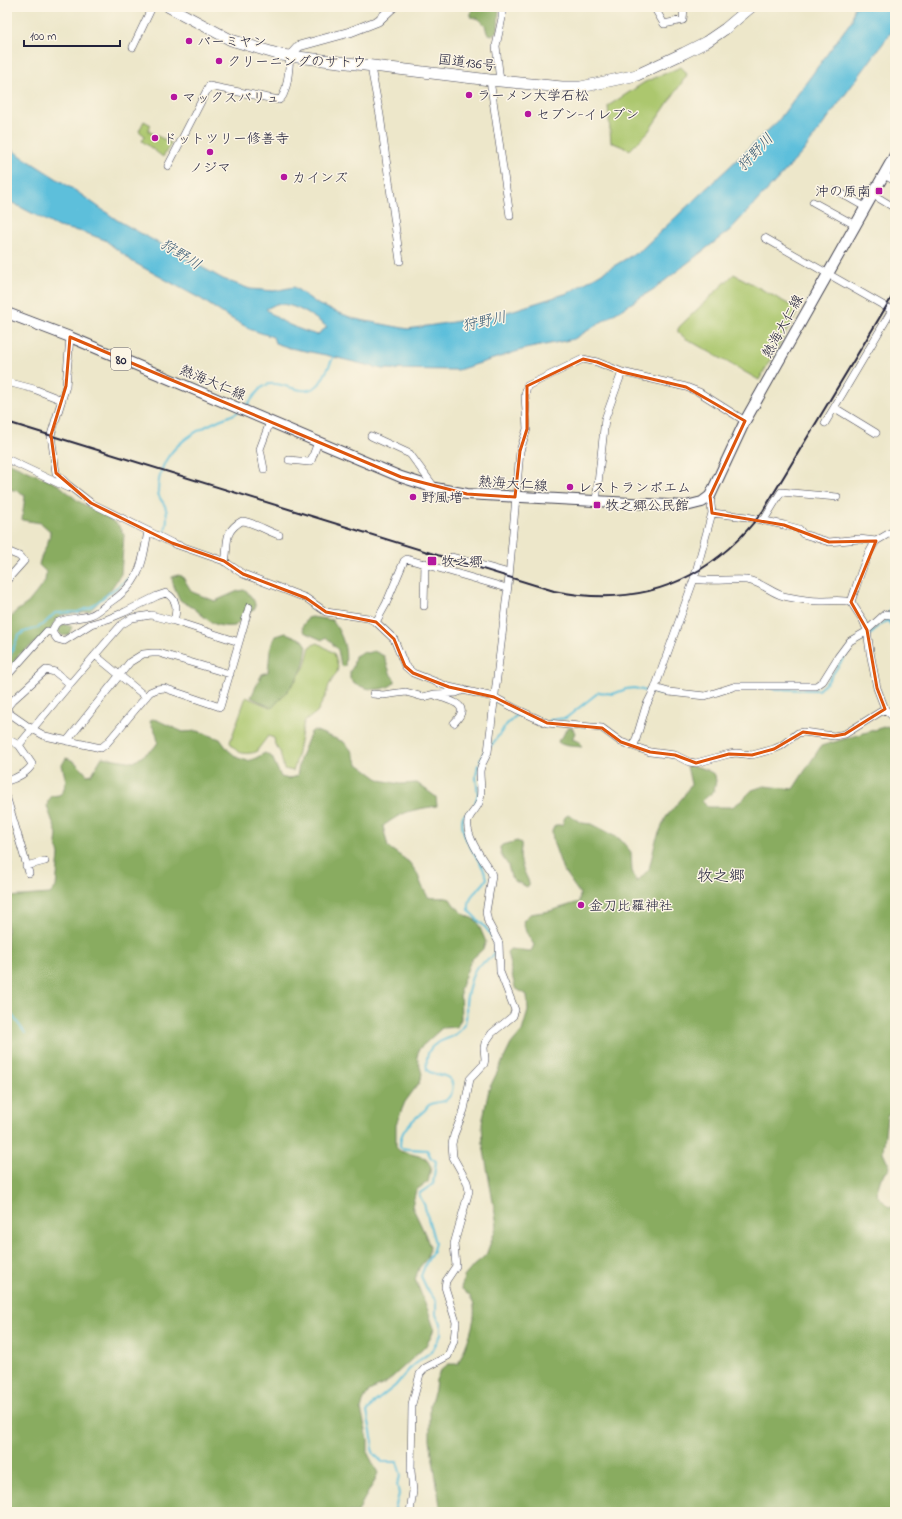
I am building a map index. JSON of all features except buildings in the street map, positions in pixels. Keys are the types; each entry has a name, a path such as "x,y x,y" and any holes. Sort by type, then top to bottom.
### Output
{"highway":[{"name":"国道136号","path":"169,7 231,40 252,47 290,56 495,81 545,86 581,87 637,75 684,54 706,42 725,29 751,7"}],"main road":[{"path":"290,56 299,46 350,32 378,21 393,7"},
{"name":"熱海大仁線","path":"7,313 70,337 401,476 435,488 467,494 686,506 702,502 710,496 746,421 827,273 895,155"}],"street":[{"path":"133,47 152,7"},
{"path":"502,7 502,18 496,46 495,81 510,216"},
{"path":"654,7 664,24 683,20 684,7"},
{"path":"168,166 209,86 279,100 283,98 286,91 290,56"},
{"path":"372,66 400,261"},
{"path":"884,175 895,181"},
{"path":"837,191 866,207"},
{"path":"872,194 895,208"},
{"path":"813,202 855,226"},
{"path":"765,238 894,309 826,423"},
{"path":"70,337 66,386 52,435 55,468 58,475 91,503 172,543 224,562 243,574 306,598 326,612 368,618 376,622 394,639 405,666 409,671 449,687 494,697 520,712 548,723 602,728 621,742 650,752 675,755 689,762 696,763 729,754 752,754 774,749 781,746 798,733 803,732 834,736 845,734 885,708"},
{"path":"410,1512 413,1491 411,1471 412,1404 420,1374 425,1368 448,1356 454,1340 456,1322 445,1287 446,1281 456,1266 454,1244 469,1191 467,1182 453,1157 452,1144 464,1110 470,1079 484,1064 484,1043 492,1033 513,1016 514,1010 500,972 499,943 486,912 492,876 471,840 468,825 469,818 478,808 481,797 480,772 488,752 509,573 520,451 527,429 525,395 527,386 583,359 597,362 622,372 686,387 699,392 746,421"},
{"path":"596,502 606,420 622,372"},
{"path":"7,382 34,389 62,400"},
{"path":"835,408 876,433"},
{"path":"264,469 260,448 270,422"},
{"path":"371,436 410,454 435,488"},
{"path":"289,460 311,461 318,442"},
{"path":"7,459 73,489"},
{"path":"764,520 781,492 837,497"},
{"path":"634,746 646,706 654,691 694,579 712,513 710,496"},
{"path":"712,513 764,520 794,528 803,534 829,542 859,539 876,541"},
{"path":"224,562 226,543 230,530 242,522 248,522 279,535"},
{"path":"851,602 871,549 876,541 895,530"},
{"path":"52,632 59,621 92,615 118,598 129,588 140,569 148,531"},
{"path":"7,551 19,556 24,561 7,580"},
{"path":"452,557 509,573"},
{"path":"376,622 386,604 404,561 407,559 507,588"},
{"path":"424,606 425,563"},
{"path":"694,579 712,581 745,580 758,583 775,593 787,597 820,601 842,600 851,602 863,620 868,634 877,688 885,708 895,719"},
{"path":"52,632 57,639 64,641 91,624 119,615 157,596 166,594 174,598 177,608 174,621"},
{"path":"70,684 55,672 46,670 8,706 7,710 33,730 45,736 101,748 107,743 150,692 157,689 164,688 220,707 249,607"},
{"path":"654,691 705,696 736,686 816,686 824,681 838,657 850,641 868,634 885,614 892,615"},
{"path":"19,745 104,643 121,625 132,618 150,615 174,621 239,642"},
{"path":"7,676 47,631 52,632"},
{"path":"67,741 130,662 136,658 152,652 166,654 230,674"},
{"path":"95,655 146,697"},
{"path":"373,694 383,695 406,692 423,697 433,694 452,693 464,690"},
{"path":"433,694 460,705 460,714 454,723"},
{"path":"7,739 19,745 32,764 27,771 16,778 7,781"},
{"path":"7,799 27,870 45,861"}],"highlighted area":[{"path":"70,337 401,477 467,494 515,497 520,451 527,429 527,386 583,359 597,362 622,372 686,387 745,421 710,496 712,513 784,525 829,542 876,541 851,602 867,630 877,688 885,709 845,734 834,736 803,732 774,749 752,755 729,754 696,763 675,755 650,752 621,742 602,728 547,723 494,697 449,687 413,673 405,666 394,639 376,622 326,612 306,598 243,574 224,561 172,543 91,503 56,473 51,435 66,386"}],"green space":[{"path":"473,7 499,7 498,30 492,35 487,33 485,25 479,19 471,17"},
{"path":"681,67 687,75 648,132 630,150 611,142 608,106 645,82"},
{"path":"144,121 151,125 148,131 171,143 163,157 142,141 145,136 139,131"},
{"path":"734,274 799,310 759,380 685,338 678,332 680,326"},
{"path":"7,463 59,485 78,501 110,519 120,527 124,535 121,574 111,589 90,611 62,615 55,621 51,630 19,654 7,672 7,624 15,612 28,603 45,581 46,572 39,565 49,540 50,531 41,523 22,520 25,495 18,491 7,490"},
{"path":"178,575 182,576 192,592 215,601 244,590 254,600 255,608 251,612 244,613 241,620 235,626 222,626 213,623 180,600 172,580 172,577"},
{"path":"312,617 332,620 339,631 345,648 345,666 343,667 341,665 338,650 326,637 322,640 304,632 302,627 308,618"},
{"path":"65,624 72,627 69,634 63,636 59,633 59,628"},
{"path":"286,633 303,640 307,646 305,659 303,667 297,678 272,708 251,697 262,674 268,672 270,650 275,636"},
{"path":"318,643 334,653 338,666 337,672 329,685 326,695 317,712 304,722 293,771 284,769 280,752 275,745 274,738 268,736 256,752 241,753 235,749 230,742 246,697 272,708 296,680 305,666 310,646"},
{"path":"374,651 384,656 391,675 395,680 395,682 390,686 385,688 366,688 354,683 350,679 350,671 353,667 355,656 363,652 367,653"},
{"path":"152,719 183,732 198,731 220,739 228,750 238,758 248,761 265,753 272,757 281,777 289,779 297,776 300,759 311,732 314,730 344,742 352,751 358,764 380,780 400,784 417,783 436,797 437,806 408,812 383,826 388,847 409,862 417,873 428,897 450,899 464,914 477,921 486,942 483,949 471,960 460,989 461,1019 457,1027 442,1028 419,1049 417,1057 422,1074 419,1083 405,1102 396,1124 396,1147 400,1151 426,1158 431,1167 428,1182 416,1190 412,1206 430,1247 427,1258 419,1268 415,1279 434,1328 425,1347 386,1383 369,1391 363,1402 361,1410 368,1439 368,1454 378,1473 358,1512 7,1512 7,897 50,894 56,887 59,855 56,843 57,834 47,806 48,801 52,796 59,795 63,792 66,781 62,765 66,758 75,762 87,775 92,774 102,757 134,762 154,748 158,742 156,733 150,722"},
{"path":"887,726 895,731 895,1108 887,1116 883,1152 890,1167 881,1178 876,1194 889,1207 895,1205 895,1512 441,1512 430,1440 430,1405 435,1390 436,1380 440,1371 448,1364 458,1364 471,1332 474,1307 472,1300 461,1288 464,1277 474,1265 486,1255 497,1225 483,1145 482,1123 489,1089 511,1044 522,1031 528,1011 527,995 515,988 507,952 510,949 531,951 534,945 526,932 523,921 530,914 550,911 579,902 580,894 563,870 553,841 552,831 555,825 562,825 565,817 568,815 582,823 591,824 620,839 631,852 632,871 637,882 649,869 656,840 666,817 683,797 691,784 687,766 701,768 715,775 716,781 714,791 702,801 708,807 732,807 741,801 752,790 764,786 793,789 821,746"},
{"path":"570,727 575,733 572,739 580,742 582,747 566,746 558,742 566,729"},
{"path":"517,841 521,843 520,856 523,869 529,882 527,887 515,881 511,877 508,865 501,855 500,847"}],"water":[{"name":"狩野川","path":"854,7 895,7 895,27 802,153 730,230 654,289 574,339 525,349 458,370 382,369 290,348 275,343 273,337 252,330 225,315 201,299 133,262 105,240 83,232 58,227 7,200 7,147 76,191 117,220 223,279 250,289 274,291 294,287 319,305 355,319 408,329 498,315 568,293 641,250 778,121 852,20","holes":["276,304 283,304 303,311 327,327 317,335 290,325 277,318 266,309"]}],"waterway":[{"path":"245,407 261,388 270,384 277,384 298,390 312,389 320,383 335,354"},
{"path":"164,536 167,513 158,492 160,477 164,465 177,446 186,438 208,425 238,412"},
{"path":"7,664 18,636 24,632 37,628 45,623 55,613 78,612 91,607 129,578"},
{"path":"895,611 892,619 895,623"},
{"path":"870,635 882,623 892,619"},
{"path":"773,689 818,690 828,681 853,644 866,637"},
{"path":"550,720 566,718 599,692 613,694 626,689 634,688 650,692"},
{"path":"655,693 698,699"},
{"path":"491,746 507,724 519,713"},
{"path":"480,761 486,749"},
{"path":"475,804 478,794 476,777 478,765"},
{"path":"394,1512 399,1494 397,1484 401,1475 397,1462 382,1462 374,1454 367,1412 375,1402 395,1386 413,1365 432,1351 441,1334 441,1323 436,1315 436,1301 427,1289 421,1276 435,1243 424,1204 419,1195 433,1184 436,1161 431,1158 427,1150 401,1148 402,1134 408,1125 429,1105 445,1101 450,1096 453,1086 450,1080 447,1077 427,1070 429,1050 434,1045 459,1032 464,1025 467,997 474,971 491,958 495,951 494,941 491,935 469,910 472,895 487,878 464,832 462,824 463,816 470,811"},
{"path":"7,855 11,864 7,879"},
{"path":"7,1008 25,1033"}],"railway":[{"path":"7,422 554,591 586,596 616,596 644,592 671,584 697,572 720,556 742,535 763,511 895,292"}],"place":[{"name":"バーミヤン","path":"189,41"},
{"name":"クリーニングのサトウ","path":"219,61"},
{"name":"ラーメン大学石松","path":"469,95"},
{"name":"マックスバリュ","path":"174,97"},
{"name":"セブン-イレブン","path":"528,114"},
{"name":"ドットツリー修善寺","path":"155,138"},
{"name":"ノジマ","path":"210,152"},
{"name":"カインズ","path":"284,177"},
{"name":"沖の原南","path":"879,191"},
{"name":"レストランポエム","path":"570,487"},
{"name":"野風増","path":"413,497"},
{"name":"牧之郷公民館","path":"597,505"},
{"name":"牧之郷","path":"432,561"},
{"name":"金刀比羅神社","path":"581,905"}],"district":[{"name":"牧之郷","path":"721,875"}]}
